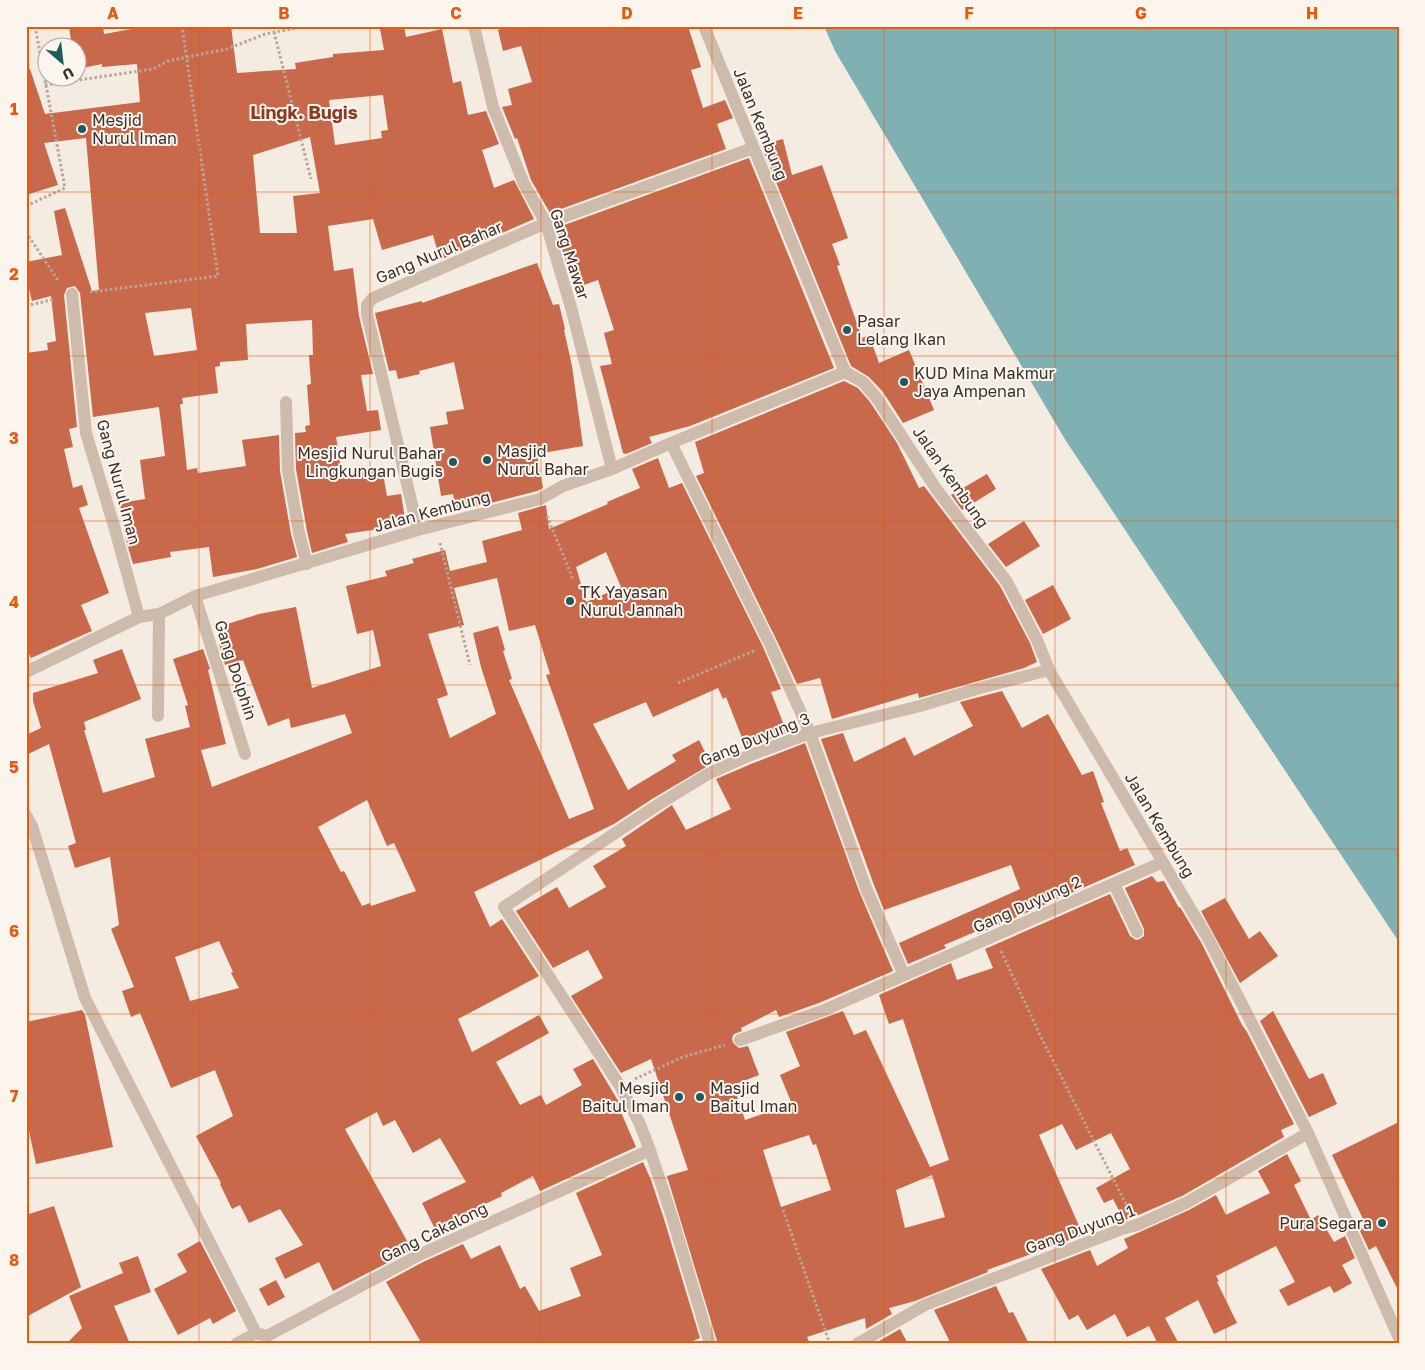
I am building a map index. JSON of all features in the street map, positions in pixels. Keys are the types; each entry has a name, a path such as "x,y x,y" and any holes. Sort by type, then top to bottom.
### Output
{"street":[{"name":"Gang Mawar","path":"474,26 493,106 524,184 546,223 572,311 612,469"},
{"name":"Jalan Kembung","path":"704,26 845,372 863,382 876,397 937,490 1007,582 1037,640 1049,670 1209,940 1308,1132 1396,1333"},
{"path":"546,223 753,148"},
{"name":"Gang Nurul Bahar","path":"418,530 367,314 367,305 374,298 546,223"},
{"name":"Gang Nurul Iman","path":"70,295 86,433 139,618"},
{"name":"Jalan Kembung","path":"26,672 139,618 159,614 195,596 418,530 540,499 564,486 612,469 845,372"},
{"path":"286,402 288,470 306,564"},
{"path":"671,443 770,644 810,733 866,888 904,975"},
{"name":"Gang Dolphin","path":"195,596 245,754"},
{"path":"158,716 159,614"},
{"name":"Gang Duyung 3","path":"620,1086 504,907 607,838 708,774 748,756 810,733 920,706 1049,670"},
{"path":"26,815 32,826 85,998 256,1333"},
{"name":"Gang Duyung 2","path":"740,1040 822,1011 1163,862"},
{"path":"1114,884 1137,932"},
{"path":"620,1086 639,1122 650,1150 710,1344"},
{"name":"Gang Duyung 1","path":"857,1344 925,1306 1122,1229 1137,1225 1186,1203 1308,1132"},
{"name":"Gang Cakalong","path":"236,1344 256,1333 267,1336 419,1255 650,1150"},
{"path":"275,1332 281,1344"}],"path":[{"path":"35,26 38,44"},
{"path":"26,306 70,295 218,276 182,26"},
{"path":"88,79 153,69 168,61 227,49 266,34 307,26"},
{"path":"274,32 311,179"},
{"path":"26,206 66,188 46,88"},
{"path":"26,232 70,295"},
{"path":"540,499 573,580"},
{"path":"436,525 470,665"},
{"path":"678,683 770,644"},
{"path":"995,937 1045,1045 1137,1225"},
{"path":"620,1086 683,1057 740,1040"},
{"path":"783,1210 830,1344"}],"water":[{"path":"824,26 1399,26 1399,942 1066,441 835,51"}],"building":[{"path":"69,26 103,26 104,34 148,26 231,26 237,73 296,69 295,63 333,57 333,54 384,50 380,29 404,26 406,37 442,29 453,83 461,81 468,115 486,111 499,144 482,150 494,188 514,180 534,219 440,260 433,235 382,250 373,219 328,226 334,271 353,268 359,316 373,374 361,375 367,411 378,410 381,430 336,437 342,474 382,468 387,496 401,494 406,525 345,534 348,542 312,553 296,469 295,433 306,432 305,426 310,425 307,385 311,384 309,355 313,355 312,320 246,324 248,360 220,362 220,366 215,367 218,393 182,398 183,404 180,404 187,470 197,468 198,473 246,466 242,440 279,435 280,471 297,557 257,569 213,577 209,547 170,552 171,557 133,564 126,540 120,503 145,499 140,460 165,456 159,407 93,417 80,293 75,286 67,288 64,295 77,427 69,429 73,447 64,449 73,488 82,485 88,505 79,508 109,593 81,605 92,631 31,658 26,648 26,353 48,350 47,343 56,341 51,296 32,301 26,277 26,262 62,255 54,211 65,208 92,291 99,290 86,138 44,143 58,185 26,195 26,69 30,69 45,114 140,102 137,64 102,67 102,64 88,67 88,38 71,38","holes":["383,95 388,130 381,131 382,138 335,145 329,100","310,137 320,193 293,196 297,233 260,233 253,155","191,308 197,350 154,356 145,313"]},
{"path":"509,26 688,26 701,67 691,70 703,108 725,100 733,118 717,124 726,149 550,213 531,180 517,138 515,139 502,107 512,105 508,89 532,82 521,46 503,51 498,30"},
{"path":"783,139 792,175 822,165 848,238 832,244 840,265 837,266 862,338 869,335 879,363 909,350 934,410 903,423 883,392 869,377 851,366 761,145"},
{"path":"749,158 834,368 690,426 649,437 652,443 626,454 623,453 600,366 612,364 604,333 614,330 598,280 584,285 574,260 566,262 556,228"},
{"path":"537,263 553,305 559,304 572,366 583,446 537,454 543,488 537,491 475,507 475,505 455,508 453,494 441,496 430,427 448,424 446,412 464,409 454,362 419,371 420,374 398,379 396,370 389,371 375,313 422,301 422,303"},
{"path":"844,381 858,388 870,402 897,443 919,488 924,486 1000,586 1030,643 1037,662 1024,668 919,698 918,693 832,719 820,678 797,684 696,476 704,473 695,442"},
{"path":"658,458 669,488 682,483 763,647 781,689 771,692 787,733 746,748 726,697 723,699 718,688 653,717 646,702 593,724 628,790 676,761 672,755 699,740 711,764 614,824 474,892 490,927 502,919 539,976 458,1019 472,1052 539,1015 549,1033 496,1062 520,1105 541,1095 546,1105 582,1085 573,1069 593,1059 623,1109 620,1110 636,1147 540,1191 533,1176 501,1193 502,1196 451,1220 456,1229 439,1237 422,1203 466,1182 440,1138 413,1153 395,1120 383,1126 377,1112 345,1129 412,1250 333,1291 319,1262 285,1279 275,1258 303,1245 280,1209 249,1223 240,1205 232,1209 221,1183 196,1136 233,1116 215,1070 171,1088 140,1013 131,1017 122,991 134,987 111,929 119,925 110,857 75,868 68,846 76,843 49,744 26,755 26,735 41,728 33,701 33,693 98,673 93,660 122,649 141,699 84,722 86,730 84,730 103,793 155,777 145,739 190,727 185,706 188,705 173,659 203,649 210,669 208,670 226,744 201,750 212,787 352,733 345,714 291,728 289,718 268,726 243,660 225,665 219,644 228,641 224,625 259,614 296,607 312,688 381,666 373,630 357,634 346,586 387,576 385,571 414,563 412,559 445,550 450,571 487,562 482,541 522,530 518,513 546,505 549,529 640,488 632,469","holes":["606,552 621,587 586,602 576,567","497,578 509,631 535,625 550,674 546,675 594,809 569,819 509,680 512,679 503,651 505,650 498,626 473,633 481,667 496,714 450,738 437,699 448,695 428,634 464,625 454,588","367,800 387,846 394,843 416,891 371,906 370,903 362,906 344,871 341,872 318,827","219,941 239,988 190,1001 175,957"]},
{"path":"987,474 996,489 962,510 951,495"},
{"path":"1024,521 1040,546 1006,567 988,544"},
{"path":"1053,585 1071,619 1043,634 1025,600"},
{"path":"1002,691 1022,728 1048,714 1082,775 1093,771 1104,802 1101,803 1120,851 1127,848 1135,865 978,934 977,931 944,945 946,948 908,964 899,943 1020,889 1011,865 884,910 821,739 843,733 854,762 905,737 914,756 973,726 960,702"},
{"path":"805,743 859,891 893,971 819,1003 779,1017 776,1010 741,1028 742,1031 734,1034 732,1038 733,1043 739,1048 748,1046 759,1075 733,1085 745,1120 792,1104 780,1075 800,1066 786,1032 843,1011 854,1035 866,1030 930,1167 949,1160 903,1019 889,1024 879,995 951,963 957,980 993,968 985,949 1110,894 1130,936 1136,940 1140,939 1144,936 1144,929 1125,888 1152,876 1157,882 1164,881 1202,944 1294,1124 1281,1130 1284,1137 1182,1196 1124,1220 1113,1199 1104,1203 1096,1188 1130,1169 1111,1133 1076,1150 1062,1124 1039,1135 1083,1235 987,1270 988,1272 915,1301 889,1308 892,1314 866,1329 865,1318 807,1337 810,1344 718,1344 667,1176 688,1170 651,1059 621,1073 571,996 603,978 588,950 553,968 516,911 557,887 569,908 606,887 593,866 626,846 622,839 672,805 686,830 731,809 716,779","holes":["809,1135 813,1145 816,1144 831,1190 781,1207 763,1150","932,1175 945,1217 905,1228 896,1190"]},
{"path":"1225,898 1249,939 1260,931 1278,956 1240,983 1201,911"},
{"path":"82,1010 85,1015 113,1147 36,1164 26,1117 26,1022"},
{"path":"1273,1011 1309,1079 1323,1073 1337,1104 1309,1117 1260,1021"},
{"name":"Pura Segara","path":"1399,1122 1399,1292 1376,1246 1369,1250 1359,1229 1366,1225 1332,1155"},
{"path":"1287,1154 1301,1181 1294,1185 1311,1220 1318,1215 1334,1242 1345,1236 1355,1258 1342,1265 1352,1283 1334,1293 1330,1286 1288,1306 1279,1290 1295,1282 1276,1246 1216,1276 1219,1281 1217,1282 1237,1323 1214,1334 1198,1300 1165,1318 1179,1344 1158,1344 1149,1326 1127,1337 1115,1314 1087,1330 1078,1315 1069,1320 1041,1269 1090,1250 1097,1266 1128,1248 1124,1239 1189,1210 1216,1195 1226,1215 1270,1193 1258,1171"},
{"path":"643,1162 664,1219 700,1338 686,1344 422,1344 386,1282 423,1262 463,1244 471,1259 500,1245 520,1289 525,1286 539,1311 581,1296 570,1268 602,1255 576,1193"},
{"path":"54,1206 81,1287 26,1317 26,1215"},
{"path":"200,1241 236,1311 213,1324 210,1318 178,1335 154,1289 187,1272 177,1254"},
{"path":"138,1256 151,1292 114,1306 130,1344 66,1344 82,1328 69,1296 123,1273 119,1263"},
{"path":"276,1280 285,1297 268,1306 259,1289"},
{"path":"996,1286 1009,1313 1013,1312 1029,1344 951,1344 934,1310"},
{"path":"900,1329 908,1344 874,1344"}],"place":[{"name":"Mesjid Nurul Iman","path":"82,129"},
{"name":"Pasar Lelang Ikan","path":"847,330"},
{"name":"KUD Mina Makmur Jaya Ampenan","path":"904,382"},
{"name":"Masjid Nurul Bahar","path":"487,460"},
{"name":"Mesjid Nurul Bahar Lingkungan Bugis","path":"453,462"},
{"name":"TK Yayasan Nurul Jannah","path":"570,601"},
{"name":"Mesjid Baitul Iman","path":"679,1097"},
{"name":"Masjid Baitul Iman","path":"700,1097"},
{"name":"Pura Segara","path":"1382,1223"}],"district":[{"name":"Lingk. Bugis","path":"304,112"}]}
